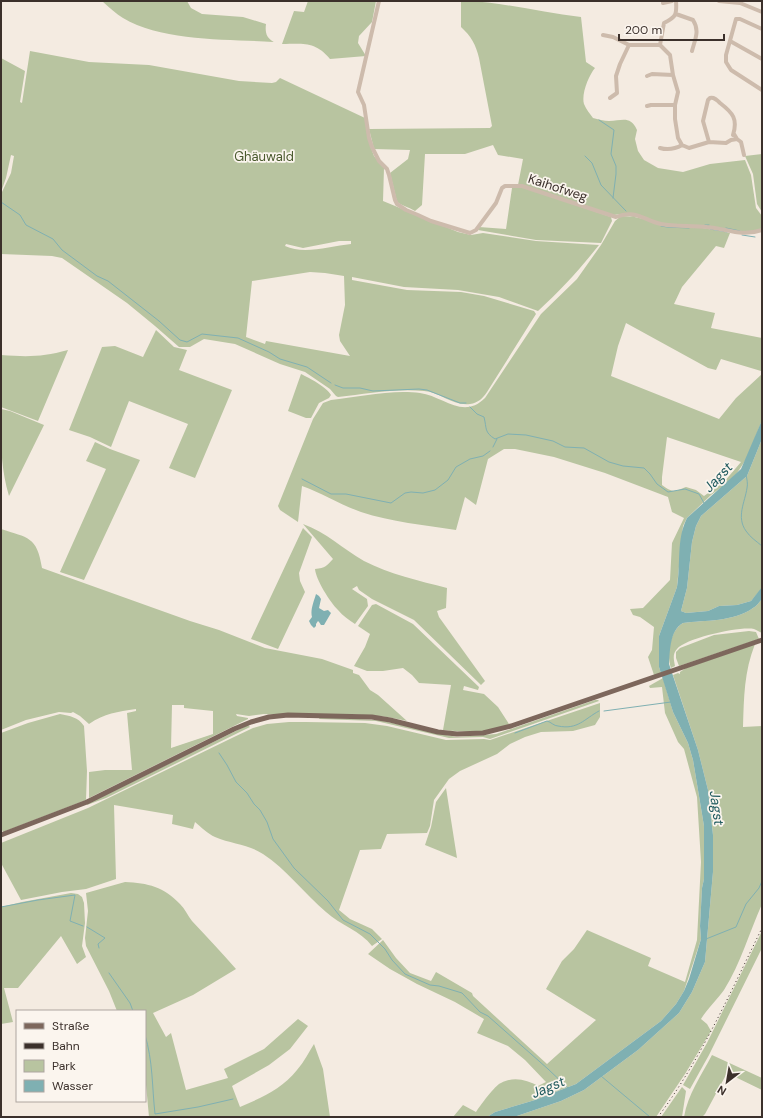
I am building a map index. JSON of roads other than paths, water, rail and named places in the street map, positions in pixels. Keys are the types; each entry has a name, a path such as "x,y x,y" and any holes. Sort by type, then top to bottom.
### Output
{"main road":[{"path":"1,835 87,802 234,729 269,717 303,715 372,717 445,733 463,735 483,733 511,726 762,640"}],"street":[{"name":"Kaihofweg","path":"379,1 358,92 364,105 369,138 372,147 379,161 387,169 395,200 401,208 430,222 470,234 476,230 496,203 502,188 505,186 522,186 616,216 626,214 637,215 659,224 708,227 748,234 762,230"},
{"path":"663,3 672,1"},
{"path":"660,45 664,23 674,18 676,14 676,1"},
{"path":"719,1 740,3 762,12"},
{"path":"676,14 693,20 697,26 692,51"},
{"path":"762,28 740,19 736,19 726,55 726,62 731,70 762,90"},
{"path":"603,35 629,45 660,45 670,55 672,75 678,92 675,105 675,119 678,138 682,145 689,148 708,142 726,143 737,139"},
{"path":"730,41 762,59"},
{"path":"610,98 617,93 616,76 629,45"},
{"path":"647,76 652,74 672,75"},
{"path":"708,142 703,120 708,100 710,98 713,98 724,105 734,116 736,124 731,140"},
{"path":"647,106 675,105"},
{"path":"734,134 741,142 744,155"},
{"path":"660,148 665,150 677,148 682,145"}],"water":[{"path":"762,420 762,439 747,476 701,516 696,526 692,542 687,588 681,611 686,613 708,611 719,606 737,605 751,601 762,587 762,599 757,605 745,613 737,616 719,620 683,623 675,630 670,653 669,664 698,750 708,790 713,835 713,872 705,962 692,992 679,1013 638,1050 584,1090 561,1101 514,1117 487,1117 495,1112 535,1100 576,1084 661,1021 676,1004 689,979 701,939 700,926 702,888 704,879 704,826 693,760 688,743 673,712 659,667 659,636 677,587 681,535 687,518 741,469"},
{"path":"316,594 321,599 319,608 324,611 328,610 331,613 324,625 321,625 318,621 314,628 309,621 312,617 312,608"}],"waterway":[{"path":"599,120 614,130 611,154 616,166 613,198"},
{"path":"585,156 592,163 601,185 626,211"},
{"path":"1,202 20,215 26,225 53,239 62,250 97,276 108,281 159,321 180,340 187,342 202,334 238,338 269,352 280,359 307,367 331,383"},
{"path":"661,226 689,228"},
{"path":"726,228 740,231"},
{"path":"710,229 727,232"},
{"path":"742,235 755,237"},
{"path":"335,385 343,388 360,388 373,391 427,390 460,403 466,403"},
{"path":"470,407 477,414 484,417 487,432 495,439 508,434 526,435 553,441 565,447 584,448 609,462 623,466 644,468 657,484 668,492 685,489 699,494 704,503"},
{"path":"493,447 497,439"},
{"path":"302,479 331,494 346,494 391,503 405,493 423,493 435,490 448,480 456,467 470,459 483,456 490,451"},
{"path":"746,475 747,486 741,515 743,526 753,539 762,546"},
{"path":"604,711 671,702"},
{"path":"515,733 547,721 557,726 565,727 576,725 599,711"},
{"name":"Jagst","path":"219,753 236,782 260,810 267,822 273,839 294,868 328,901 343,920 370,934 385,949 392,960 405,974 430,985 439,986 462,993 480,1012 488,1016 568,1088"},
{"path":"706,939 736,927 746,904 759,888 762,881"},
{"path":"1,907 75,895 70,921 83,926"},
{"path":"87,927 105,938 98,944 99,948"},
{"path":"109,973 130,1003 133,1010"},
{"path":"146,1038 151,1064 155,1114 198,1107 233,1099"},
{"path":"601,1076 650,1117"}],"railway":[{"path":"658,1117 674,1095 701,1049 762,928"}],"park label":[{"name":"Ghäuwald","path":"264,156"}]}
